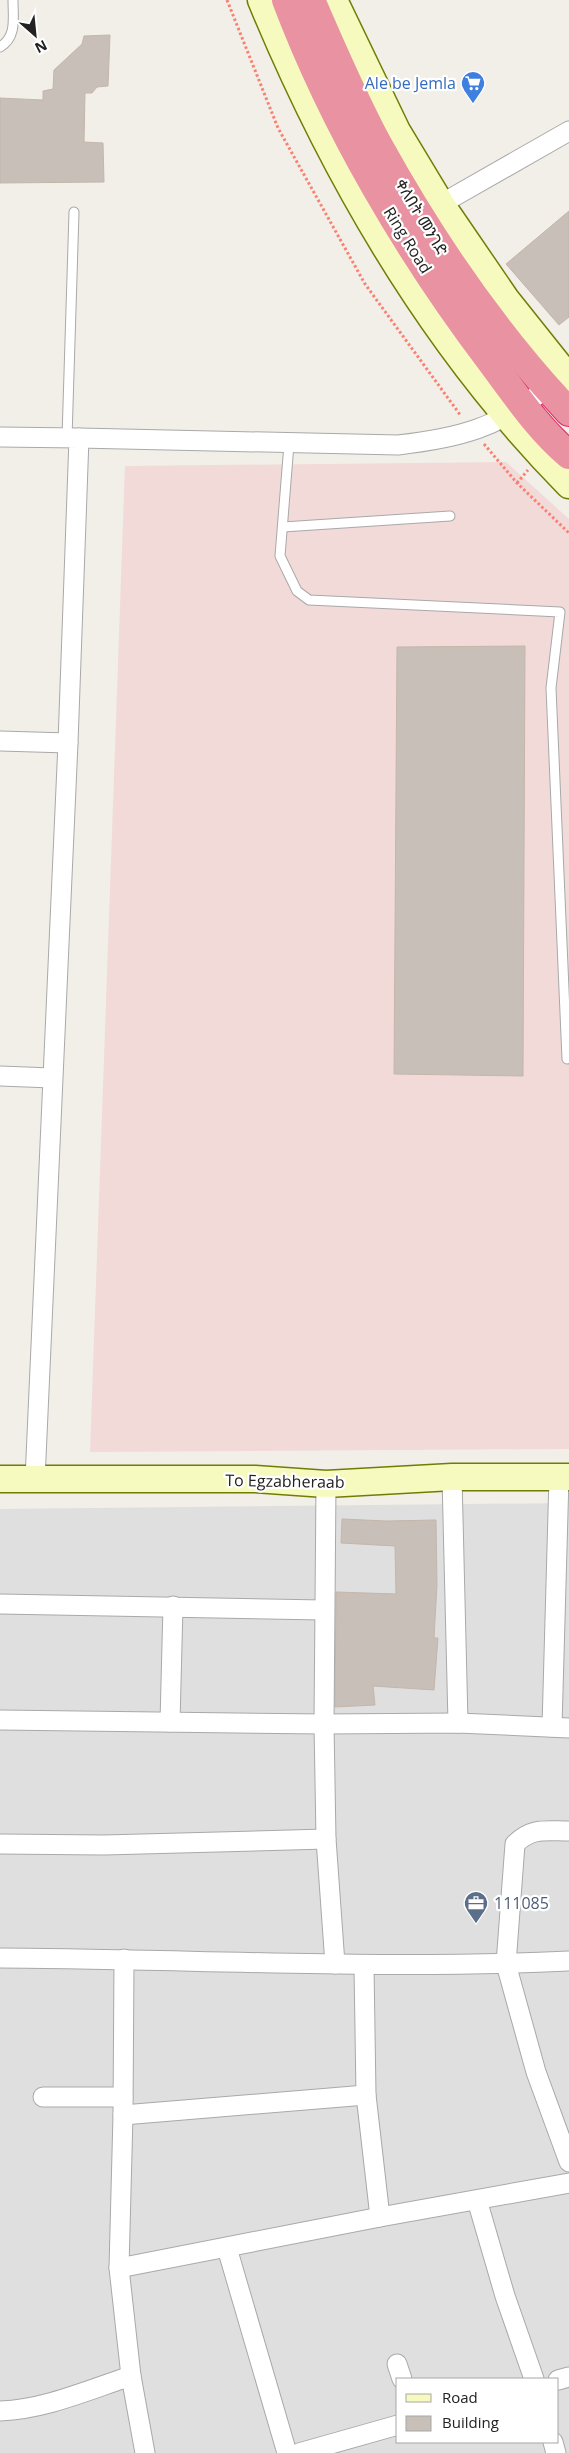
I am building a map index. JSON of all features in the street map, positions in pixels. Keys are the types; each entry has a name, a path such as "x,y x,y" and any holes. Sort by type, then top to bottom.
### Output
{"highway":[{"name":"Ring Road","path":"286,0 333,106 390,212 515,411 569,455"},
{"name":"ቀለበት መንገድ","path":"311,0 378,143 452,267 558,383 569,412"}],"street":[{"path":"260,0 284,57 335,162 409,286 445,341 515,411 569,486"},
{"path":"0,437 398,446 446,440 473,431 515,411 558,383 506,299 441,204 397,131 334,0"},
{"path":"441,204 569,131"},
{"path":"35,1480 68,743 73,438"},
{"path":"0,741 68,743"},
{"path":"0,1076 52,1078"},
{"path":"452,1477 458,1723"},
{"name":"To Egzabheraab","path":"0,1478 35,1480 255,1479 326,1484 452,1477 564,1477"},
{"path":"0,1720 324,1724 458,1723 560,1727 564,1477"},
{"path":"326,1484 323,1610 326,1839 335,1964"},
{"path":"0,1604 323,1610"},
{"path":"170,1722 173,1606"},
{"path":"569,1830 537,1830 526,1833 514,1844 506,1964 536,2072 569,2162"},
{"path":"0,1844 104,1845 326,1839"},
{"path":"0,1958 124,1959 364,1966 569,1961"},
{"path":"124,1959 123,2106 118,2268 131,2376 145,2453"},
{"path":"364,1966 366,2096 380,2217"},
{"path":"44,2097 123,2106 366,2096"},
{"path":"118,2268 380,2217 569,2183"},
{"path":"478,2200 504,2296 534,2378"},
{"path":"228,2248 287,2453"},
{"path":"0,2411 24,2410 131,2376"},
{"path":"299,2453 396,2426"}],"lane":[{"path":"0,48 8,43 12,35 13,0"},
{"path":"73,438 74,212"},
{"path":"289,444 280,556 297,591 309,600 560,612 551,688 565,921 567,1059"},
{"path":"283,527 450,516"}],"shaded area":[{"path":"506,462 569,519 569,1449 90,1452 125,466"},
{"path":"569,1503 569,2453 0,2453 0,1509"}],"building":[{"path":"110,35 108,86 97,87 92,93 85,93 84,142 103,143 104,182 0,183 0,98 43,100 43,91 53,89 54,70 82,44 84,36"},
{"path":"569,211 569,317 559,325 506,264"},
{"path":"525,646 523,1076 394,1074 397,647"},
{"path":"342,1519 386,1521 436,1520 437,1584 434,1638 438,1638 434,1690 373,1686 375,1705 335,1707 336,1592 396,1594 395,1546 341,1543"}],"place":[{"name":"Ale be Jemla","path":"473,104"},
{"name":"111085","path":"476,1924"}]}
